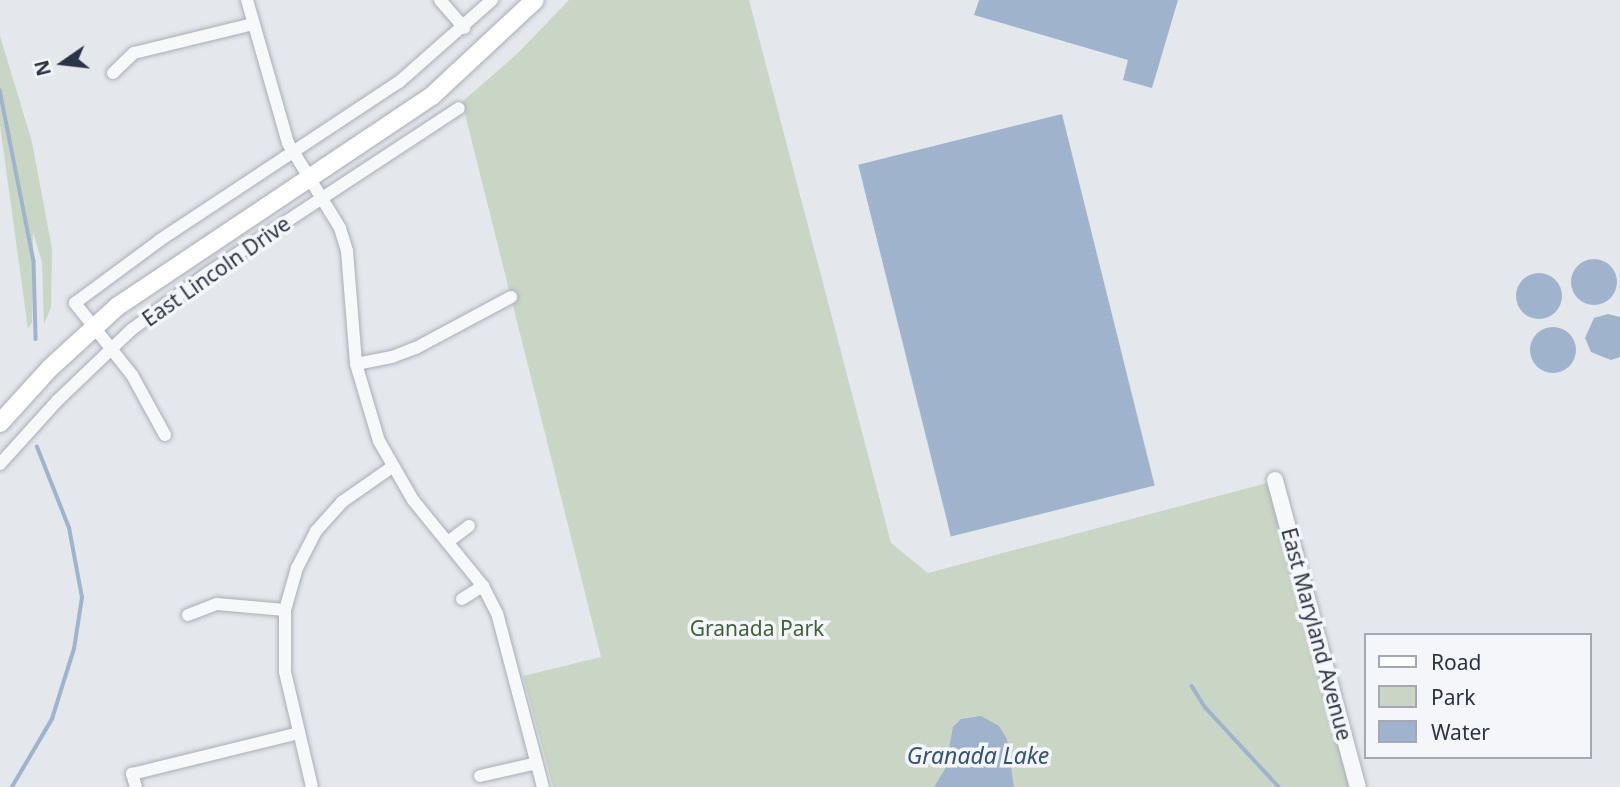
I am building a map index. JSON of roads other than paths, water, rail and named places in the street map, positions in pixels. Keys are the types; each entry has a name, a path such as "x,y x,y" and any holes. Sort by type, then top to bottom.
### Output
{"main road":[{"name":"East Lincoln Drive","path":"1,421 93,328 176,264 433,95 535,0"}],"street":[{"path":"247,0 282,128 293,153 341,228 347,251 356,364 365,403 392,467 413,500 449,541 482,586 497,613 543,787"},
{"path":"440,0 464,27"},
{"path":"165,435 145,395 75,303 118,269 400,82 492,0"},
{"path":"113,73 134,53 253,24"},
{"name":"East Lincoln Drive","path":"0,464 46,412 111,347 208,273 459,108"},
{"path":"356,364 392,357 416,348 511,297"},
{"path":"312,787 285,672 285,610 297,568 316,531 342,502 392,467"},
{"name":"East Maryland Avenue","path":"1275,481 1358,787"},
{"path":"449,541 469,526"},
{"path":"462,599 482,586"},
{"path":"188,615 217,604 285,610"},
{"path":"136,787 132,774 299,733"},
{"path":"480,776 537,763"}],"water":[{"path":"979,0 1178,0 1152,88 1123,80 1128,60 974,15"},
{"path":"1062,114 1155,486 951,536 858,165"},
{"path":"1594,259 1610,266 1617,282 1610,298 1594,305 1578,298 1571,282 1578,266"},
{"path":"1539,273 1555,280 1562,296 1555,312 1539,319 1523,312 1516,296 1523,280"},
{"path":"1608,314 1620,317 1620,357 1611,360 1591,352 1585,338 1594,318"},
{"path":"1553,327 1569,334 1576,350 1569,366 1553,373 1537,366 1530,350 1537,334"},
{"name":"Granada Lake","path":"981,716 999,726 1007,739 1014,787 934,787 945,769 953,727 961,719"}],"waterway":[{"path":"0,90 34,261 36,339"},
{"path":"12,787 52,719 74,649 82,598 69,528 37,447"},
{"path":"1192,686 1205,707 1279,787"}],"park label":[{"name":"Granada Park","path":"757,628"}]}
